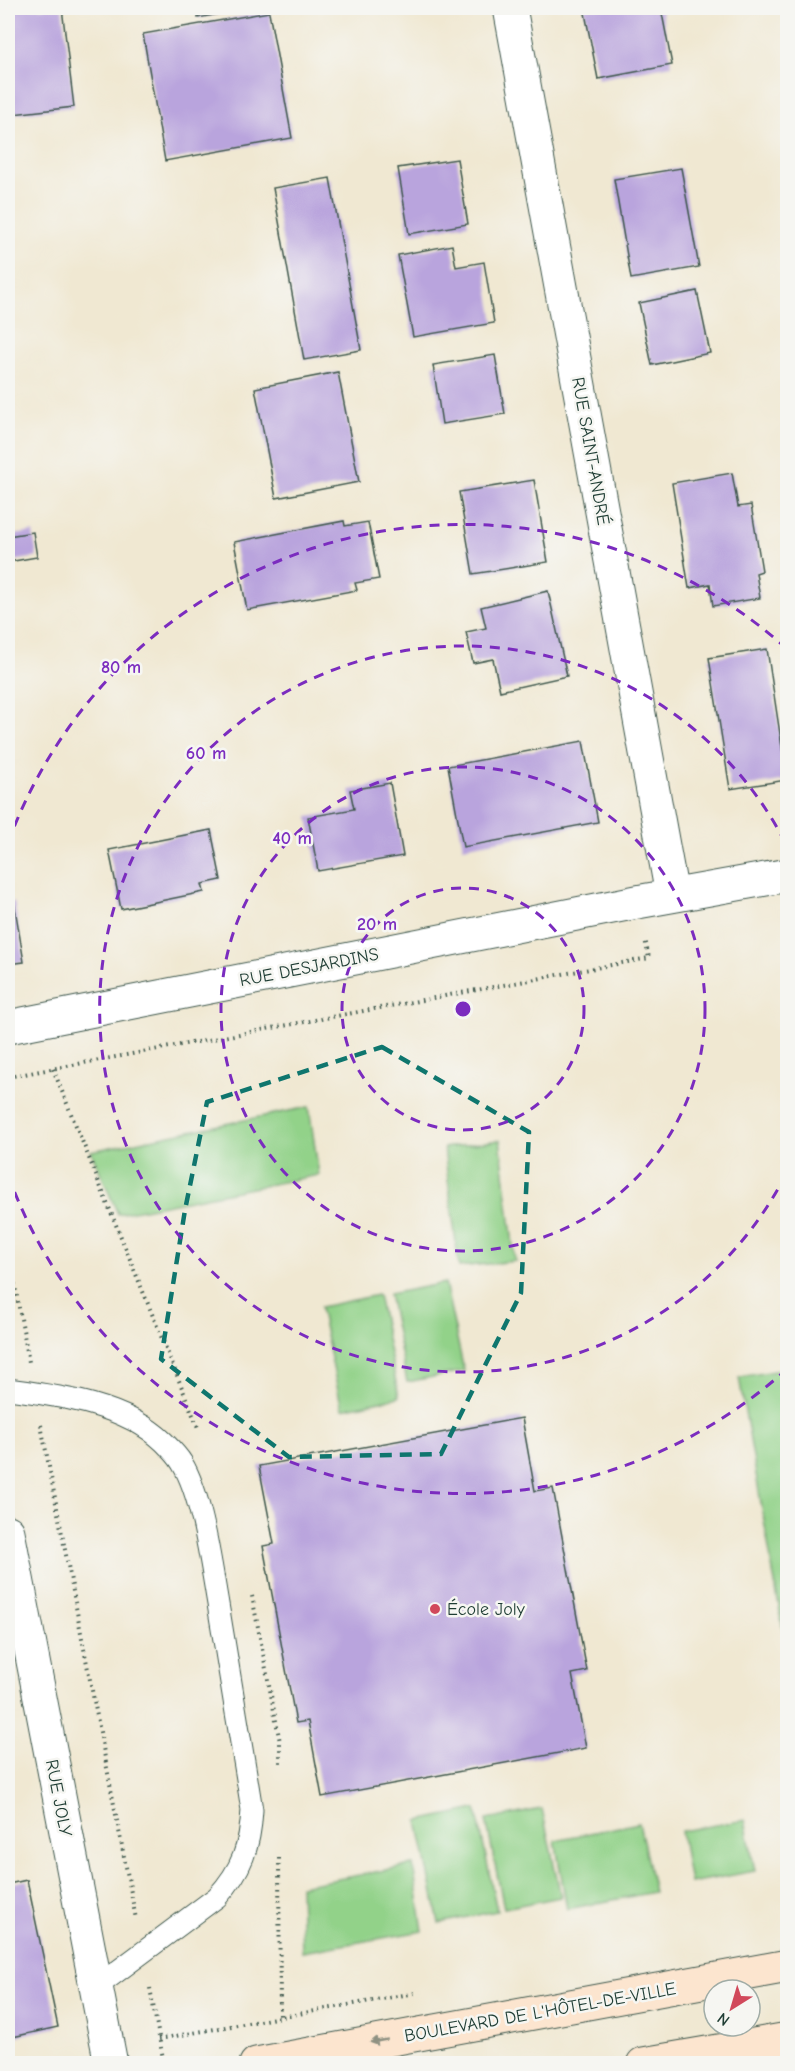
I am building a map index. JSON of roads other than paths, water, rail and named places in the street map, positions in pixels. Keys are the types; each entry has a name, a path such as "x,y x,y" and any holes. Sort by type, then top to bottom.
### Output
{"main road":[{"name":"BOULEVARD DE L'HÔTEL-DE-VILLE","path":"256,2064 788,1966"},
{"path":"643,2064 788,2039"}],"street":[{"name":"RUE SAINT-ANDRÉ","path":"510,8 672,896"},
{"name":"RUE DESJARDINS","path":"8,1027 637,902 788,875"},
{"name":"RUE JOLY","path":"8,1532 111,2064"}],"lane":[{"path":"8,1389 72,1399 116,1413 145,1427 164,1442 182,1463 193,1490 210,1559 252,1810 251,1838 245,1859 233,1881 217,1898 95,1988"}],"place":[{"name":"École Joly","path":"435,1609"}]}
